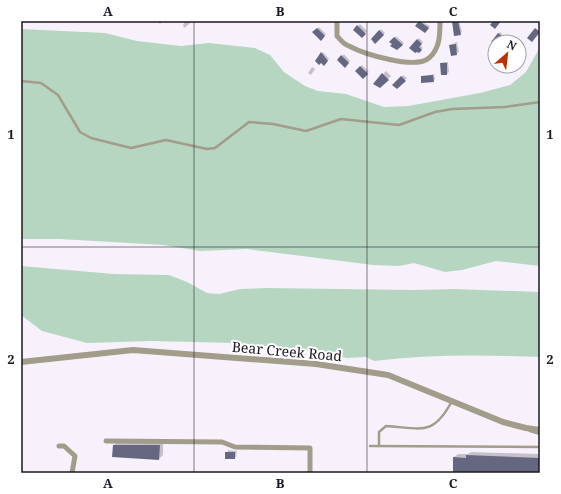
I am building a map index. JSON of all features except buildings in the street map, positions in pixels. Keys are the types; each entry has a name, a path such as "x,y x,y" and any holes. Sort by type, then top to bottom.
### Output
{"street":[{"path":"337,21 337,36 349,47 385,58 412,64 423,62 434,52 438,44 440,21"},
{"name":"Bear Creek Road","path":"21,362 133,350 316,364 388,375 503,422 540,430"},
{"path":"106,441 222,442 236,447 310,448 310,473"},
{"path":"59,446 64,446 75,456 72,473"}],"lane":[{"path":"21,81 41,83 58,95 80,132 91,138 131,148 166,140 207,149 215,148 249,122 274,124 306,131 341,119 399,125 435,112 452,109 505,107 540,102"},
{"path":"379,446 379,432 386,426 430,428 442,418 452,401"},
{"path":"526,428 540,434"},
{"path":"370,446 540,447"}],"green space":[{"path":"21,29 105,33 137,41 181,46 209,43 255,48 270,55 284,72 305,86 318,91 346,94 384,107 408,106 480,93 510,85 524,74 527,74 527,70 540,47 540,266 496,261 462,270 445,272 414,263 399,266 373,265 247,249 200,251 163,245 60,239 21,239"},
{"path":"21,266 114,274 169,275 187,282 207,293 219,294 240,289 266,288 414,290 455,289 540,292 540,357 415,357 374,361 366,357 347,358 310,350 233,343 152,341 87,343 42,331 21,315"}]}
